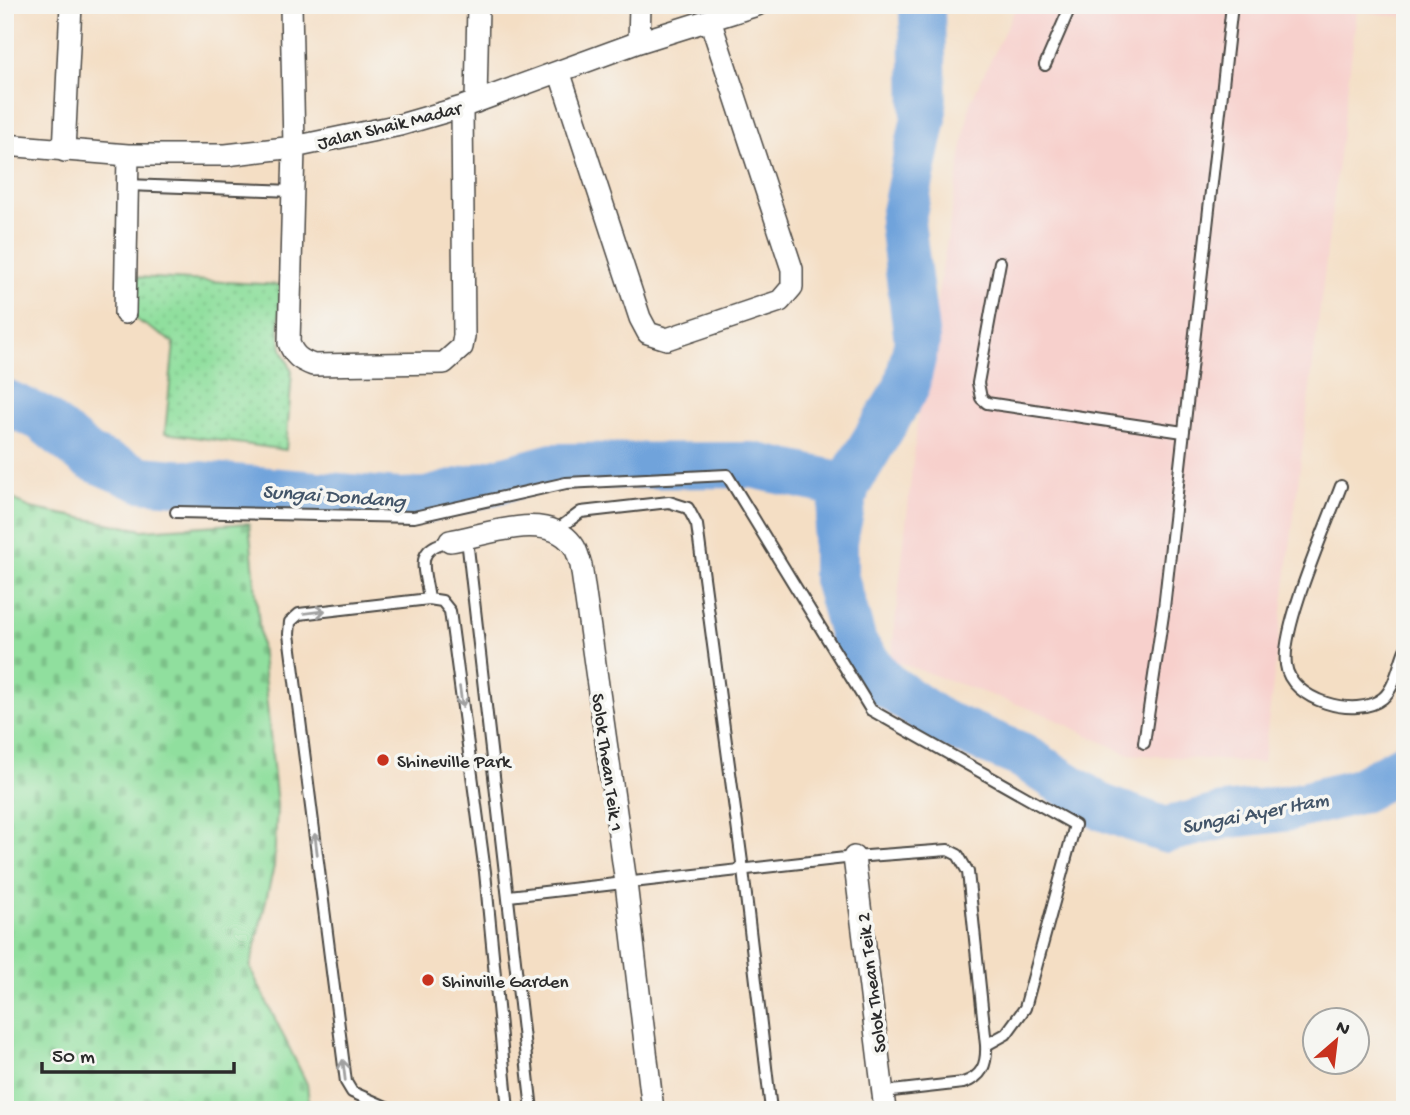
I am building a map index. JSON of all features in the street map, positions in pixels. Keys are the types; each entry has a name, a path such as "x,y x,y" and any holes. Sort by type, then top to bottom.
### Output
{"street":[{"path":"65,151 71,5"},
{"path":"291,5 294,147 289,343 293,354 313,365 444,363 462,347 469,105 478,5"},
{"path":"639,42 640,5"},
{"name":"Jalan Shaik Madar","path":"5,145 128,155 226,155 294,147 400,125 469,105 559,74 639,42 757,5"},
{"path":"559,74 639,318 648,333 667,339 780,301 792,287 792,269 710,20"},
{"path":"125,313 128,155"},
{"path":"458,540 533,526 555,531"},
{"name":"Solok Thean Teik 1","path":"555,531 573,544 581,565 626,883 653,1110"},
{"name":"Solok Thean Teik 2","path":"854,857 884,1101"}],"lane":[{"path":"1045,65 1070,5"},
{"path":"1144,743 1164,608 1232,5"},
{"path":"127,186 293,191"},
{"path":"1000,262 978,383 981,398 987,403 1183,432"},
{"path":"176,512 414,517 566,483 727,475 871,710 1075,825 1025,1007 1006,1034 986,1045"},
{"path":"1341,486 1287,635 1287,673 1291,682 1304,693 1341,708 1364,708 1384,697 1405,650"},
{"path":"555,531 581,512 669,502 688,508 697,525 743,870 771,1110"},
{"path":"429,599 423,559 426,551 432,545 458,540 509,896 532,1110"},
{"path":"393,1110 352,1092 346,1082 289,634 290,622 299,614 429,599 442,601 450,611 485,872 508,1110"},
{"path":"509,896 854,857 948,850 965,863 986,1045 985,1065 973,1080 884,1101"}],"shaded area":[{"path":"1017,5 1405,5 1405,17 1357,11 1263,763 1127,754 1042,713 891,660 919,406 970,103"}],"green space":[{"path":"135,277 280,285 279,332 282,349 292,371 286,450 165,433 174,343 135,319"},
{"path":"5,494 30,508 143,530 249,523 277,806 274,866 250,968 307,1084 309,1102 327,1110 5,1110"}],"waterway":[{"name":"Sungai Ayer Itam","path":"922,5 924,118 902,222 917,341 906,388 847,486 835,538 835,575 855,646 884,683 940,722 1021,755 1101,807 1165,830 1224,816 1290,808 1359,791 1405,766"},
{"name":"Sungai Dondang","path":"5,402 41,418 89,457 141,479 398,501 427,500 553,466 752,465 847,486"}],"place":[{"name":"Shineville Park","path":"383,760"},
{"name":"Shinville Garden","path":"428,980"}]}
